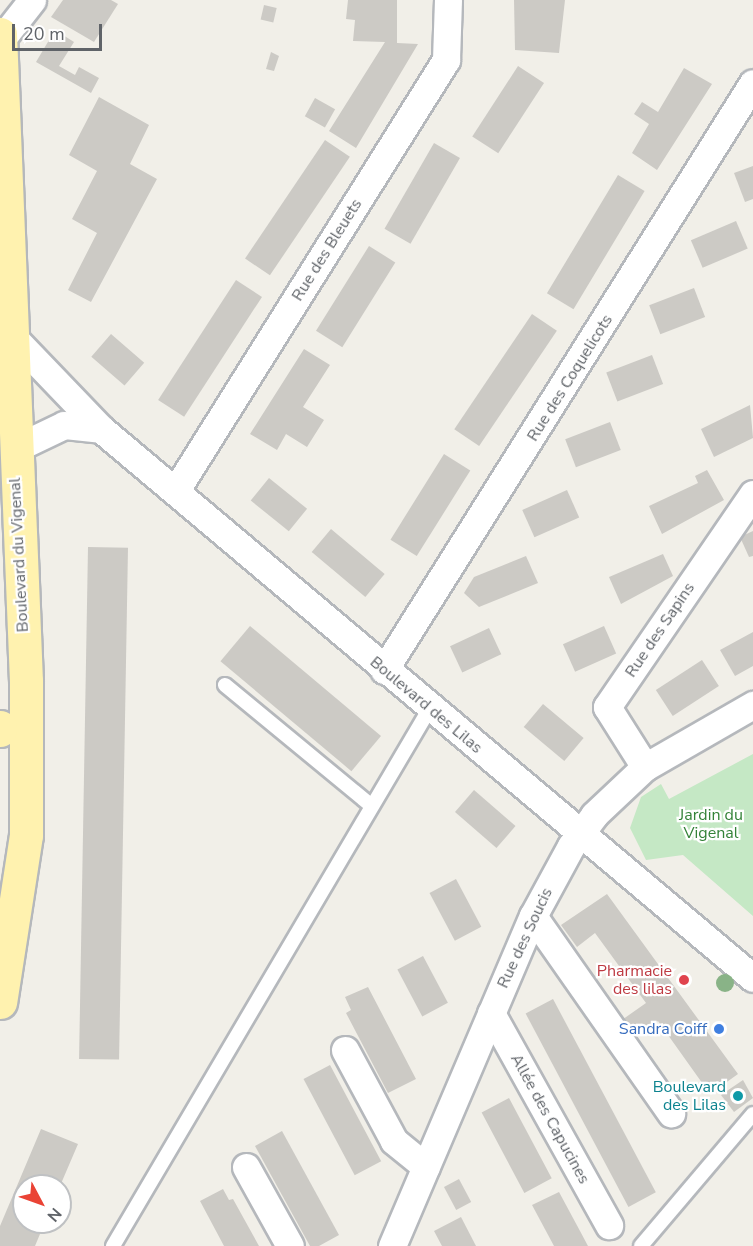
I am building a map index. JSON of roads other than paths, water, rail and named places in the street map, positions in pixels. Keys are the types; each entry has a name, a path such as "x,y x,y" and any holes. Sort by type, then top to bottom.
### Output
{"main road":[{"name":"Boulevard du Vigenal","path":"0,34 14,449 26,681 26,835 0,1002"}],"street":[{"path":"0,41 32,0"},
{"name":"Rue des Bleuets","path":"176,490 446,60 448,0"},
{"name":"Rue des Coquelicots","path":"384,670 753,83"},
{"name":"Boulevard des Lilas","path":"10,334 101,429 176,490 384,670 753,978"},
{"path":"14,449 64,425 101,429"},
{"name":"Rue des Sapins","path":"645,767 608,707 753,494"},
{"name":"Rue des Soucis","path":"392,1246 533,916 580,834 645,767 753,705"},
{"path":"533,916 671,1113"},
{"name":"Allée des Capucines","path":"491,1013 609,1226"},
{"path":"345,1050 394,1141 426,1167"},
{"path":"246,1167 290,1246"}],"lane":[{"path":"225,685 372,806"},
{"path":"113,1246 430,708"},
{"path":"641,1246 753,1114"}],"place":[{"name":"Pharmacie des lilas","path":"684,980"},
{"name":"Sandra Coiff","path":"719,1029"},
{"name":"Boulevard des Lilas","path":"738,1096"}],"park label":[{"name":"Jardin du Vigenal","path":"711,824"}]}
